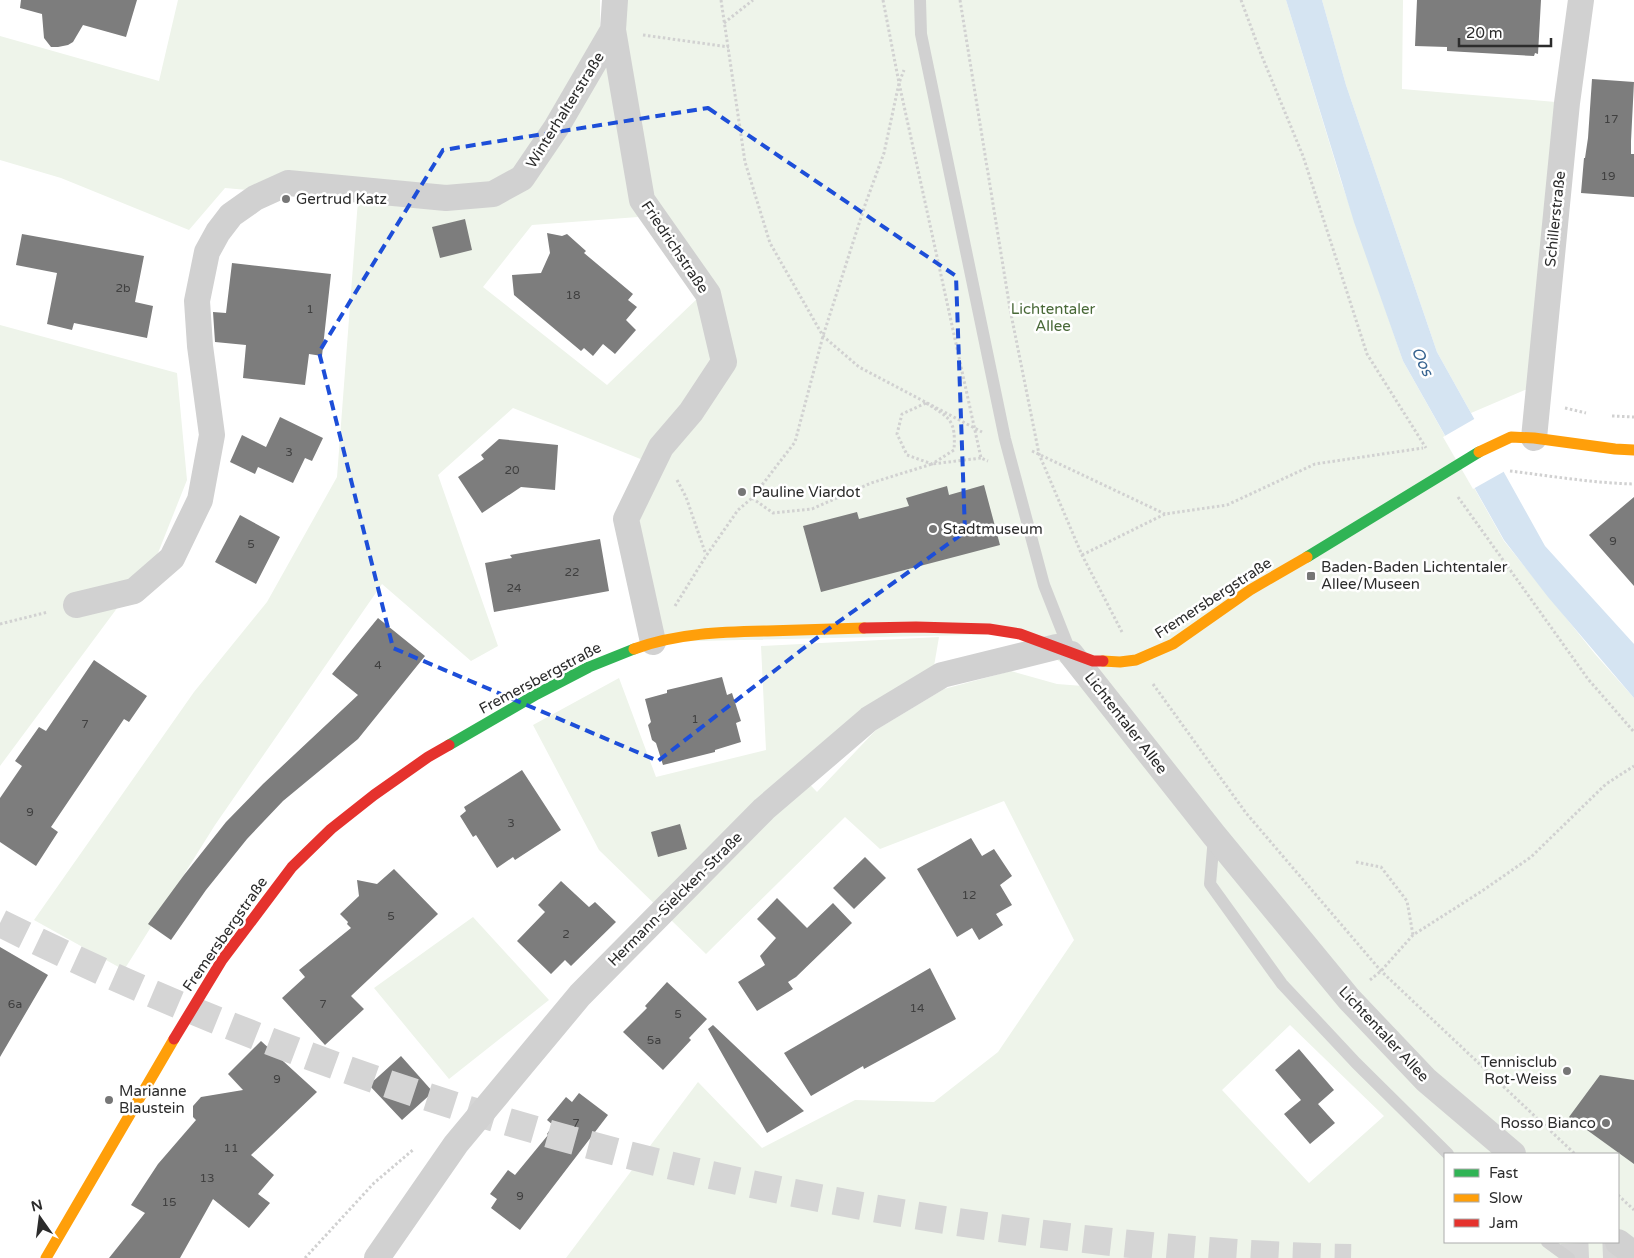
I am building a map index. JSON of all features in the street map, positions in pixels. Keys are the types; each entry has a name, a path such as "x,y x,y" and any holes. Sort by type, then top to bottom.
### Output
{"main road":[{"name":"Fremersbergstraße","path":"46,1258 222,960 292,867 331,829 374,794 428,758 537,694 588,667 653,642 716,632 939,627 989,629 1020,634 1093,661 1120,662 1136,660 1173,644 1250,590 1341,538 1442,473 1491,445 1511,438 1534,438 1634,450"}],"street":[{"name":"Friedrichstraße","path":"615,0 613,30 642,200 708,294 724,362 691,412 661,447 626,519 653,642"},
{"name":"Schillerstraße","path":"1534,438 1567,103 1581,0"},
{"name":"Winterhalterstraße","path":"76,605 134,592 172,558 200,500 212,435 200,346 197,301 207,252 218,232 231,215 256,198 288,183 446,198 493,194 522,178 556,128 613,30"},
{"name":"Lichtentaler Allee","path":"1064,650 1349,999 1426,1080 1512,1153"},
{"name":"Hermann-Sielcken-Straße","path":"377,1258 456,1144 580,995 764,809 869,719 942,675 1064,650"},
{"path":"1619,1243 1634,1254"}],"lane":[{"name":"Lichtentaler Allee","path":"920,0 921,34 1004,439 1044,586 1064,650"},
{"path":"1214,835 1210,884 1282,984 1356,1063 1447,1153"},
{"path":"1548,1243 1569,1258"}],"path":[{"path":"721,0 745,162 770,243 823,336 859,367 976,430 1004,439 1039,454 1164,514"},
{"path":"724,24 753,0"},
{"path":"883,0 899,83 981,458"},
{"path":"960,0 1010,309 1039,454 1082,555 1136,660 1246,813 1381,970 1574,1153"},
{"path":"1082,555 1164,514 1227,505 1315,464 1425,448 1367,354 1303,156 1241,0"},
{"path":"653,642 706,556 738,510 752,498 795,442 823,336 865,204 884,153 899,83 921,34"},
{"path":"676,41 729,47"},
{"path":"926,403 948,417 955,431 954,450 932,464"},
{"path":"926,403 902,414 897,434 907,455 932,464"},
{"path":"661,447 686,498 706,556"},
{"path":"752,498 773,513 812,509 871,483 932,464 981,458 1014,472"},
{"path":"1506,470 1560,478 1634,484"},
{"path":"1442,473 1588,679 1634,732"},
{"path":"0,624 76,605"},
{"path":"1349,999 1381,970 1413,935 1531,857 1606,784 1634,766"},
{"path":"1356,862 1381,867 1407,901 1413,935"},
{"path":"1619,1196 1634,1210"}],"highlighted area":[{"path":"708,108 956,276 965,532 831,627 658,761 393,648 319,352 443,150"}],"green space":[{"path":"178,0 600,0 600,29 628,181 638,217 532,225 483,287 607,385 701,295 721,360 648,462 513,408 438,475 498,646 471,661 382,584 215,825 124,970 34,920 194,692 267,602 337,477 358,200 225,188 189,230 61,178 0,160 0,36 159,81"},
{"name":"Lichtentaler Allee","path":"614,0 1286,0 1341,181 1403,361 1504,541 1595,654 1634,698 1634,1258 566,1258 698,1082 762,1148 855,1100 934,1102 998,1052 1074,940 1004,801 880,849 845,817 706,954 599,850 533,725 619,678 656,777 766,750 761,646 939,637 933,672 796,770 817,792 876,730 944,689 1011,671 1057,684 1096,687 1020,634 653,642 626,519 724,362 708,294 642,200","holes":["1290,1025 1384,1116 1309,1183 1222,1090"]},
{"path":"1322,0 1403,0 1402,89 1567,103 1539,384 1471,413 1437,352 1346,85"},
{"path":"0,325 177,373 187,480 158,553 0,766"},
{"path":"473,917 549,1000 449,1079 374,988"}],"water":[{"name":"Oos","path":"1286,0 1322,0 1346,85 1437,352 1545,546 1634,644 1634,698 1548,597 1504,540 1403,361 1354,222"}],"pier":[{"path":"1476,418 1505,471 1473,489 1443,437"}],"building":[{"path":"21,0 137,0 126,37 83,25 73,42 68,45 51,47 44,38 42,14 20,8"},
{"path":"1417,0 1541,0 1538,54 1535,53 1534,56 1447,51 1447,47 1415,46"},
{"path":"1592,79 1634,82 1631,154 1634,154 1634,197 1581,193 1588,138"},
{"path":"465,219 472,250 440,258 432,227"},
{"path":"547,233 562,236 567,234 586,251 584,253 633,294 628,300 637,307 626,320 636,330 615,354 603,344 593,356 584,348 581,351 514,295 512,275 541,273 550,253"},
{"path":"22,234 144,256 135,302 153,306 147,338 74,323 72,330 47,324 57,273 16,265"},
{"path":"232,263 331,274 322,356 309,354 305,385 243,378 246,345 215,342 213,312 226,313"},
{"path":"280,417 323,438 312,461 305,458 293,483 258,467 255,474 230,462 242,435 266,447"},
{"path":"499,439 558,445 555,490 521,487 482,513 458,477 484,459 481,455"},
{"name":"Stadtmuseum","path":"984,485 1000,545 821,592 803,526 857,512 859,519 909,506 906,498 947,486 949,495"},
{"path":"1634,497 1634,586 1589,535"},
{"path":"240,515 280,537 256,584 215,562"},
{"path":"600,539 609,591 494,612 485,563 512,558 510,555"},
{"path":"378,618 425,656 358,739 283,801 247,839 206,890 171,940 148,924 226,822 263,784 358,695 332,674"},
{"path":"94,660 147,696 129,722 124,719 51,827 58,832 36,866 0,842 0,798 22,766 15,761 39,727 46,731"},
{"path":"722,677 727,695 732,693 741,721 736,723 741,742 715,750 715,752 663,765 656,743 652,740 648,725 651,722 645,699 667,693 667,690"},
{"path":"522,770 561,830 515,860 513,857 497,868 476,835 473,837 460,816 466,811 464,807"},
{"path":"680,824 687,849 658,857 651,832"},
{"path":"971,838 982,856 994,849 1012,876 1000,885 1012,905 996,914 1003,925 979,940 972,928 957,937 917,869"},
{"path":"865,857 886,878 854,909 833,888"},
{"path":"394,869 438,914 351,996 364,1009 325,1045 282,998 305,977 299,970 351,928 340,914 359,896 357,880 377,884"},
{"path":"561,881 589,907 595,902 616,922 571,966 565,960 551,974 517,941 545,912 538,905"},
{"path":"777,898 807,928 833,903 852,923 796,977 788,982 793,989 757,1011 738,982 765,965 760,956 776,938 757,919"},
{"path":"0,947 48,975 0,1057"},
{"path":"930,968 956,1019 864,1069 863,1066 811,1096 784,1053"},
{"path":"667,982 707,1019 689,1038 691,1040 663,1070 623,1032 647,1008 645,1006"},
{"path":"713,1025 804,1111 767,1133 708,1029"},
{"path":"261,1041 317,1092 251,1155 274,1175 258,1194 270,1203 249,1228 213,1199 180,1258 109,1258 145,1213 131,1205 158,1164 196,1120 193,1117 193,1106 201,1097 243,1090 228,1074"},
{"path":"1299,1049 1334,1090 1318,1104 1335,1123 1310,1144 1284,1114 1301,1100 1275,1070"},
{"path":"401,1056 433,1092 402,1120 369,1085"},
{"name":"Rosso Bianco","path":"1600,1075 1634,1080 1634,1164 1619,1153 1569,1117"},
{"path":"579,1093 608,1115 520,1230 491,1208 497,1199 490,1194 508,1170 515,1175 548,1135 553,1125 547,1120 566,1097 572,1102"}],"tunnel":[{"path":"0,923 122,980 246,1032 373,1079 501,1120 631,1156 762,1186 895,1212 1028,1232 1189,1250 1351,1258"},
{"path":"1561,1258 1634,1255"}],"traffic: fast":[{"path":"1307,557 1479,452"},
{"path":"449,745 537,694 589,667 634,649"}],"traffic: slow":[{"path":"1479,452 1511,437 1634,450"},
{"path":"1103,661 1120,662 1136,660 1173,644 1250,590 1307,557"},
{"path":"634,649 700,634 864,628"},
{"path":"46,1258 174,1039"}],"traffic: jam":[{"path":"864,628 989,629 1020,634 1093,661 1103,661"},
{"path":"174,1039 222,960 292,867 331,829 374,795 428,757 449,745"}],"place":[{"name":"Gertrud Katz","path":"286,199"},
{"name":"Pauline Viardot","path":"742,492"},
{"name":"Stadtmuseum","path":"933,529"},
{"name":"Baden-Baden Lichtentaler Allee/Museen","path":"1311,576"},
{"name":"Tennisclub Rot-Weiss","path":"1567,1071"},
{"name":"Marianne Blaustein","path":"109,1100"},
{"name":"Rosso Bianco","path":"1606,1123"}]}
